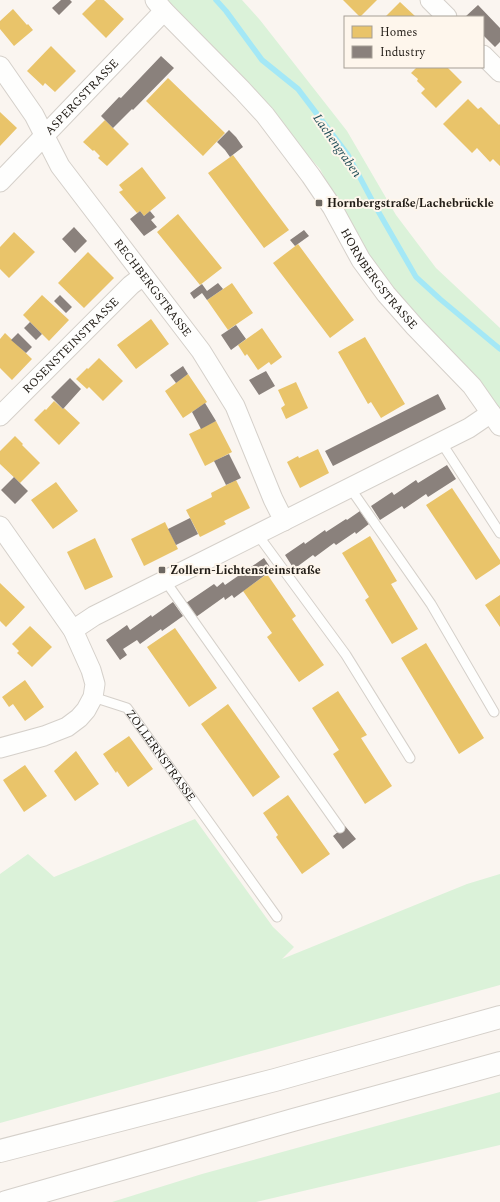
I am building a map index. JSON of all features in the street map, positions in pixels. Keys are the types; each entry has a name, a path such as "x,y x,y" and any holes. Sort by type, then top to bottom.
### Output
{"highway":[{"path":"0,1151 275,1080 500,1017"},
{"path":"6,1202 500,1063"}],"street":[{"path":"430,0 446,16"},
{"name":"ASPERGSTRASSE","path":"0,182 45,136 160,6"},
{"name":"HORNBERGSTRASSE","path":"160,6 242,90 265,116 320,188 332,206 362,260 386,294 414,327 472,386 495,420"},
{"path":"484,56 500,72"},
{"name":"RECHBERGSTRASSE","path":"0,66 34,115 60,166 201,351 235,406 273,499 284,521"},
{"name":"ROSENSTEINSTRASSE","path":"0,416 130,285 143,276"},
{"path":"73,630 94,616 469,428 495,420"},
{"path":"0,526 73,630 91,670 95,684 93,697 86,710 79,718 67,727 44,736 0,748"}],"lane":[{"path":"441,442 500,533"},
{"path":"352,487 355,495 431,604 494,712"},
{"path":"258,534 346,655 410,758"},
{"path":"166,580 340,828"},
{"name":"ZOLLERNSTRASSE","path":"93,697 127,708 277,917"}],"green space":[{"path":"163,0 242,0 260,20 347,131 396,215 436,268 500,328 500,415 379,272 347,221 320,169 245,84"},
{"path":"195,819 273,927 294,947 282,959 467,884 500,874 500,985 0,1123 0,874 28,854 54,877"},
{"path":"500,1092 500,1145 256,1202 112,1202 202,1174"}],"building: Homes":[{"path":"96,0 104,0 124,19 106,38 82,14"},
{"path":"343,0 377,0 361,16 359,16"},
{"path":"400,2 415,16 386,16"},
{"path":"13,9 33,30 14,46 0,29 0,21"},
{"path":"51,46 76,71 55,92 45,83 43,86 27,71"},
{"path":"416,68 448,68 462,82 436,108 421,93 425,89 417,81 418,79 411,73"},
{"path":"168,78 225,133 203,156 146,101"},
{"path":"468,99 478,109 481,107 499,125 500,124 500,166 493,159 490,162 477,148 472,153 443,124"},
{"path":"0,112 17,128 0,146"},
{"path":"105,120 129,144 107,166 98,158 100,156 94,150 93,151 83,142"},
{"path":"233,155 289,230 264,248 208,173"},
{"path":"142,167 166,198 144,216 140,211 137,213 119,192 123,190 119,185"},
{"path":"178,214 222,268 200,285 157,232"},
{"path":"14,232 35,252 9,278 0,269 0,247"},
{"path":"298,244 354,320 330,338 273,263"},
{"path":"88,252 114,278 84,308 58,283"},
{"path":"232,283 253,313 228,330 207,300"},
{"path":"42,295 69,320 49,341 23,315"},
{"path":"151,319 169,344 136,369 117,345"},
{"path":"262,328 282,357 271,365 269,362 258,370 247,354 245,356 238,345"},
{"path":"5,333 32,359 12,380 0,368 0,339"},
{"path":"365,337 405,404 381,418 371,402 368,404 338,352"},
{"path":"99,358 123,381 103,401 89,387 87,389 76,379"},
{"path":"188,374 207,402 183,418 165,391"},
{"path":"296,382 308,408 286,419 281,408 285,405 278,390"},
{"path":"54,401 80,423 59,445 34,420"},
{"path":"216,421 232,452 205,466 189,434"},
{"path":"15,436 40,463 20,483 0,464 0,451"},
{"path":"318,449 329,473 300,488 287,462 298,456 299,458"},
{"path":"236,480 250,508 224,521 226,524 200,537 186,510 212,497 211,493"},
{"path":"56,482 78,511 53,529 31,500"},
{"path":"452,488 500,560 500,564 476,580 426,505"},
{"path":"165,522 178,549 144,566 131,539"},
{"path":"370,536 397,581 391,584 418,629 392,644 365,600 369,597 342,553"},
{"path":"95,538 113,577 85,590 67,552"},
{"path":"267,574 296,616 292,619 324,665 299,682 267,637 272,633 243,591"},
{"path":"0,583 25,607 6,627 0,621"},
{"path":"500,595 500,627 485,605"},
{"path":"30,626 52,647 32,667 17,653 19,651 12,644"},
{"path":"175,628 217,688 189,707 147,647"},
{"path":"426,643 484,738 459,754 401,658"},
{"path":"25,680 44,707 25,721 13,704 9,707 2,697"},
{"path":"338,691 367,735 361,738 392,786 365,804 333,754 339,750 312,708"},
{"path":"228,704 280,777 253,797 201,724"},
{"path":"129,736 153,769 128,787 103,754"},
{"path":"76,751 99,784 75,801 54,771"},
{"path":"25,765 47,796 24,812 3,780"},
{"path":"288,795 330,854 302,874 276,837 278,835 263,813"}],"building: Industry":[{"path":"61,0 70,0 72,2 59,15 52,8"},
{"path":"478,5 500,28 500,42 495,47 484,36 484,16 466,16"},
{"path":"161,56 174,68 113,128 101,116 119,97 121,98"},
{"path":"229,130 243,147 230,157 217,142"},
{"path":"140,211 144,216 150,211 155,217 151,220 157,227 144,236 130,219"},
{"path":"74,227 87,241 75,253 62,239"},
{"path":"304,230 309,236 295,246 290,240"},
{"path":"218,283 223,289 207,300 202,293 194,299 190,293 202,284 207,291"},
{"path":"60,295 72,307 66,313 54,301"},
{"path":"30,322 42,334 36,340 24,328"},
{"path":"236,325 246,339 231,350 221,335"},
{"path":"18,333 32,347 26,353 11,340"},
{"path":"183,366 188,374 176,383 170,375"},
{"path":"266,371 275,386 259,395 249,380"},
{"path":"70,378 81,389 63,409 51,397"},
{"path":"438,394 446,409 333,466 325,451"},
{"path":"205,403 216,421 201,429 192,412"},
{"path":"229,454 241,478 226,485 214,461"},
{"path":"447,465 456,479 428,497 426,494 404,509 402,506 380,520 371,506 392,492 394,495 416,480 418,483"},
{"path":"14,477 28,491 15,504 1,490"},
{"path":"360,511 369,524 356,534 355,532 336,545 334,543 315,557 313,555 294,569 285,555 304,542 305,544 325,530 326,532"},
{"path":"190,518 198,534 176,545 168,529"},
{"path":"264,558 272,570 234,598 232,595 225,600 224,597 196,617 186,603 214,584 217,587 223,582 225,585"},
{"path":"173,602 183,616 140,644 137,640 123,649 127,655 120,660 106,640 127,625 130,630"},
{"path":"345,826 356,839 343,849 333,836"}],"waterway":[{"name":"Lachengraben","path":"216,0 226,11 262,60 298,89 348,155 416,277 500,349"}],"place":[{"name":"Hornbergstraße/Lachebrückle","path":"319,203"},
{"name":"Zollern-Lichtensteinstraße","path":"162,570"}]}
